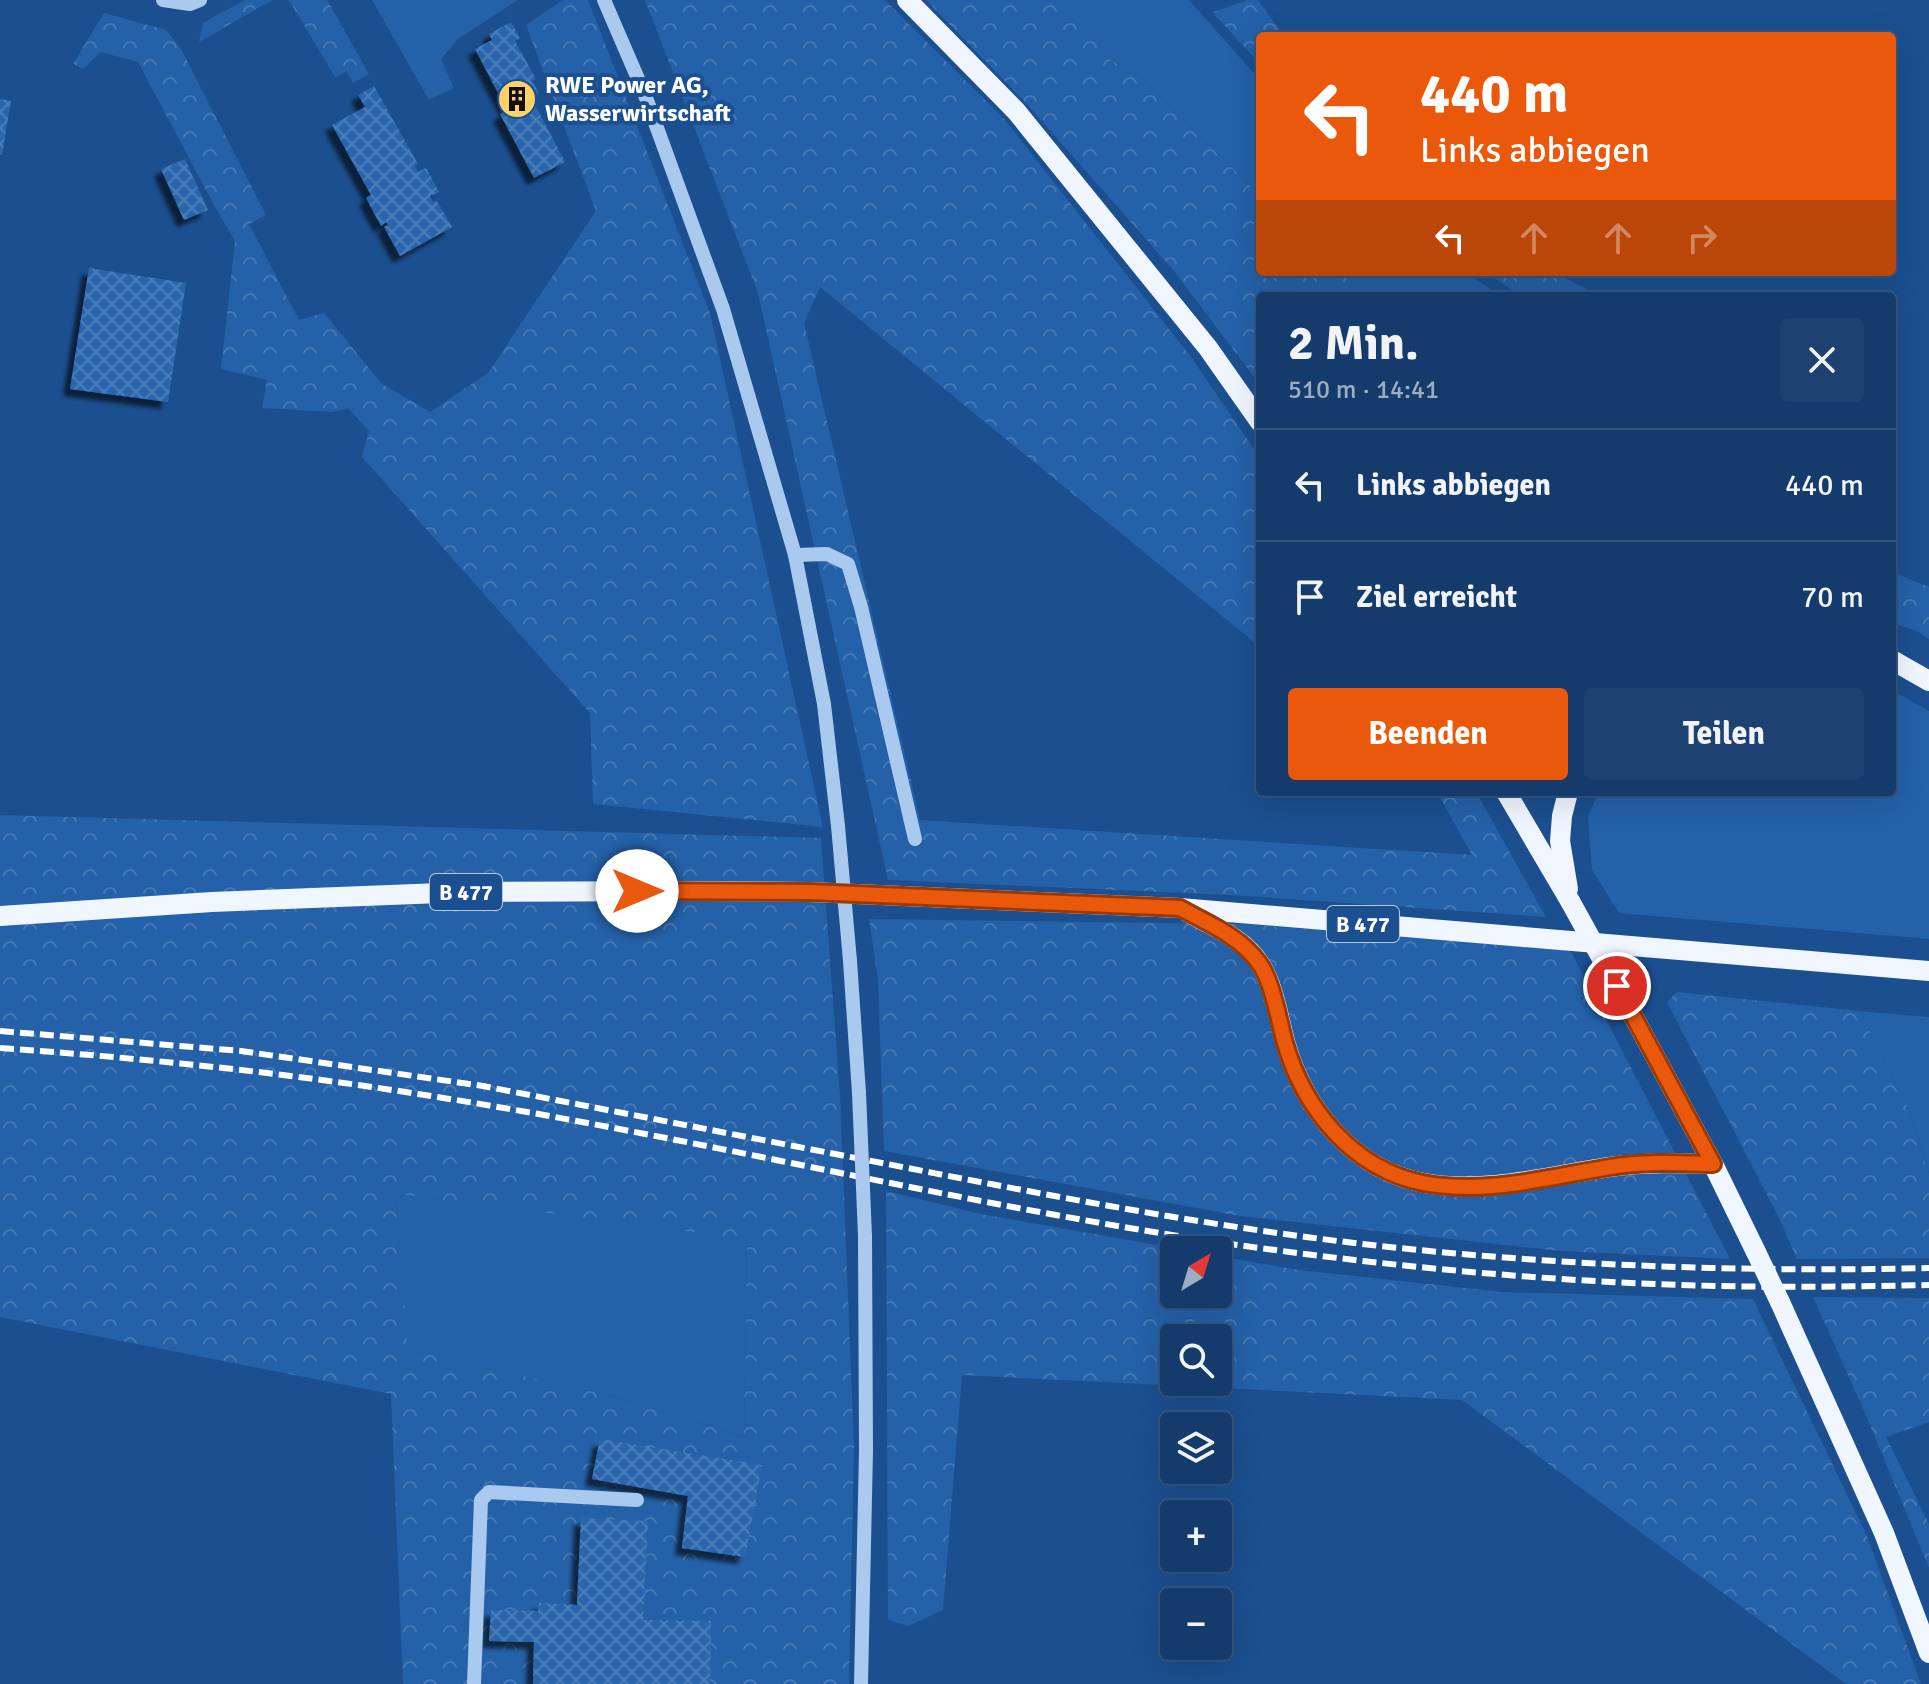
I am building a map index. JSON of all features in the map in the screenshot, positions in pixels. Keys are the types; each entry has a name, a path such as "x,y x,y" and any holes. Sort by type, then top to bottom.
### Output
{"main road":[{"path":"907,0 1016,111 1208,348 1256,416"},
{"path":"1896,662 1929,681"},
{"path":"1508,796 1570,901 1713,1164 1780,1302 1884,1533 1929,1653"},
{"path":"1567,796 1560,841 1570,901"},
{"name":"B 477","path":"0,916 212,902 467,892 810,892 1180,908 1929,971"},
{"path":"1180,908 1244,946 1261,964 1287,1050 1305,1092 1336,1135 1361,1156 1389,1173 1423,1183 1485,1187 1613,1166 1713,1164"}],"street":[{"path":"163,0 190,4 200,0"},
{"path":"604,0 645,95 723,309 795,555 824,704 850,961 865,1236 866,1451 861,1684"},
{"path":"795,555 827,554 848,564 915,839"},
{"path":"474,1684 481,1500 489,1492 637,1500"}],"green space":[{"path":"245,0 272,0 199,42 203,23"},
{"path":"289,0 327,0 369,74 353,83 346,71 335,77"},
{"path":"372,0 518,0 458,39 441,59 454,88 429,100"},
{"path":"563,0 588,0 710,313 823,827 593,804 590,713 362,457 369,431 348,408 332,412 262,408 267,380 221,369 235,241 138,62 100,52 84,69 73,64 104,13 166,30 181,49 266,215 249,224 299,320 324,313 381,383 430,412 488,373 596,211 526,25"},
{"path":"645,0 885,0 1004,119 1191,357 1256,452 1256,644 820,287 804,323 920,820 1472,855 1439,796 1478,796 1546,917 1231,895 888,880 758,293"},
{"path":"926,0 1068,0 1110,60 1136,72 1256,192 1256,276 1344,276 1362,292 1256,292 1256,380 1174,271 1025,102"},
{"path":"1068,0 1189,0 1256,75 1256,192 1136,72 1110,60"},
{"path":"1248,0 1258,0 1281,32 1256,32 1256,60 1212,12"},
{"path":"1344,276 1471,276 1495,292 1362,292"},
{"path":"1491,276 1562,276 1592,292 1515,292"},
{"path":"1896,574 1929,587 1929,639 1917,631 1896,624"},
{"path":"1896,692 1929,711 1929,939 1619,913 1592,870 1588,816 1597,796 1896,796"},
{"path":"0,815 821,838 840,1095 854,1447 849,1684 403,1684 391,1394 0,1317","holes":["396,1194 747,1239 744,1437 616,1397 408,1350"]},
{"path":"869,919 1243,924 1570,950 1730,1259 1560,1251 1240,1216 884,1151 878,980"},
{"path":"1677,992 1860,1011 1910,1112 1929,1174 1929,1258 1797,1259 1778,1216 1667,1002"},
{"path":"1860,1011 1929,1017 1929,1174 1910,1112"},
{"path":"886,1191 981,1214 1160,1245 1160,1308 1232,1308 1232,1258 1299,1270 1503,1292 1753,1299 1866,1534 1921,1684 1846,1684 1462,1400 1232,1388 1232,1324 1160,1324 1160,1385 962,1375 943,1610 908,1626 888,1620"},
{"path":"396,1194 747,1238 744,1437 616,1397 407,1350"},
{"path":"1813,1297 1929,1298 1929,1422 1886,1437 1929,1524 1929,1568 1865,1413"}],"building":[{"name":"RWE Power AG, Wasserwirtschaft","path":"511,22 520,38 515,41 536,79 532,81 539,93 531,97 565,162 534,178 500,114 507,110 475,49 492,40 489,34"},
{"path":"374,86 418,164 415,166 418,172 426,168 439,192 430,196 433,202 437,201 452,227 400,256 384,227 388,225 386,222 381,226 366,198 371,195 332,125 365,107 358,95"},
{"path":"0,99 11,101 2,155 0,155"},
{"path":"185,159 208,210 184,220 161,169"},
{"path":"89,268 186,283 168,402 70,389"},
{"path":"600,1439 762,1465 745,1557 682,1548 688,1496 592,1479"},
{"path":"581,1518 648,1521 643,1620 711,1621 710,1684 533,1684 534,1642 489,1641 491,1610 538,1611 539,1603 577,1605"}],"railway":[{"path":"0,1031 241,1051 483,1086 1043,1194 1306,1237 1461,1254 1695,1268 1929,1268"},
{"path":"0,1048 209,1066 418,1094 518,1110 1117,1226 1326,1257 1490,1274 1655,1284 1792,1287 1929,1285"}],"place":[{"name":"RWE Power AG, Wasserwirtschaft","path":"517,99"}],"route":[{"path":"637,891 810,892 1180,908 1244,946 1261,964 1287,1050 1305,1092 1336,1135 1361,1156 1389,1173 1423,1183 1485,1187 1613,1166 1713,1164 1617,986"}]}
